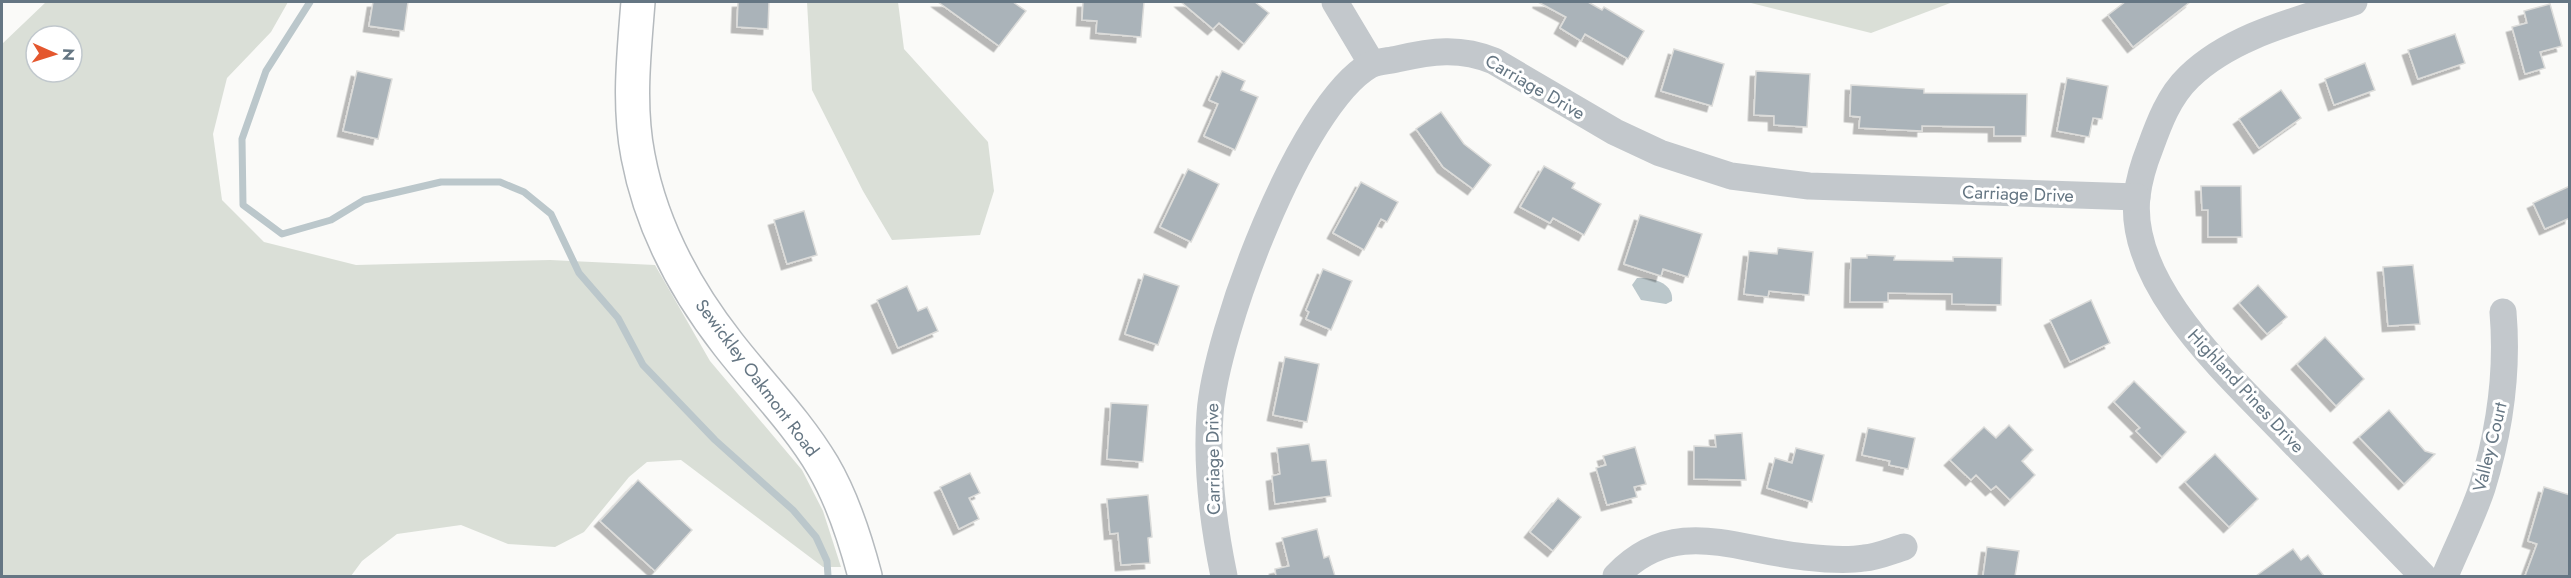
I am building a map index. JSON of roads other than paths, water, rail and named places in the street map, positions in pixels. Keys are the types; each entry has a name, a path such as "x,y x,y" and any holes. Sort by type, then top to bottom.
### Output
{"main road":[{"name":"Sewickley Oakmont Road","path":"638,2 632,96 634,128 644,182 664,240 710,319 824,467 846,515 865,576"}],"street":[{"path":"1335,2 1372,64"},
{"name":"Highland Pines Drive","path":"2354,2 2273,29 2244,42 2218,56 2189,77 2170,101 2157,127 2146,160 2137,197 2140,234 2149,263 2163,294 2206,352 2423,576"},
{"name":"Carriage Drive","path":"1224,576 1211,499 1210,456 1210,414 1221,347 1266,225 1309,139 1336,95 1372,64 1434,51 1453,50 1476,54 1494,61 1615,132 1660,153 1731,176 1809,186 2137,197"},
{"name":"Valley Court","path":"2445,576 2482,488 2494,441 2504,384 2503,312"},
{"path":"1616,576 1625,566 1648,551 1674,543 1701,539 1804,557 1864,559 1904,547"}],"waterway":[{"path":"310,2 266,71 242,139 243,205 282,234 331,220 364,200 441,182 500,182 524,192 551,214 579,273 618,318 643,365 715,440 793,510 816,537 827,561 828,576"}]}
